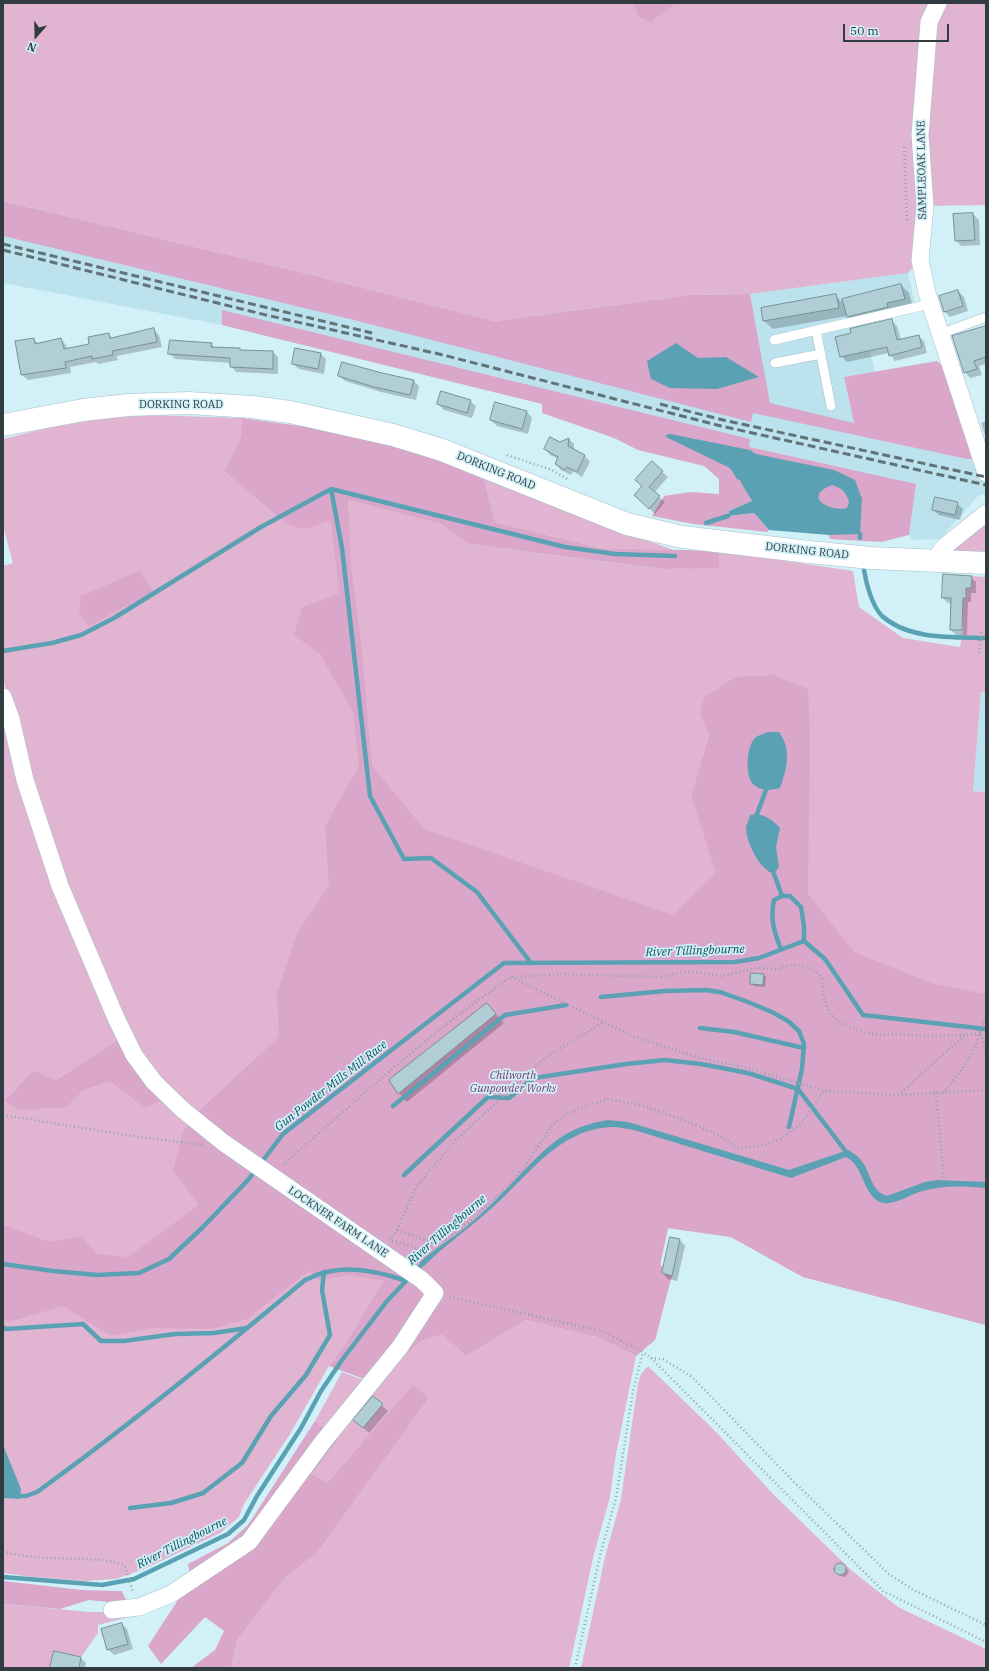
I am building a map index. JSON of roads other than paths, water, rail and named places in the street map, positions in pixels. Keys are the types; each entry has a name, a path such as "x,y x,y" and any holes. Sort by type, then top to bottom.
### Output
{"main road":[{"name":"DORKING ROAD","path":"3,425 83,410 151,404 205,404 252,407 290,412 394,435 442,450 627,524 652,531 689,538 809,552 871,558 986,564"}],"street":[{"name":"SAMPLEOAK LANE","path":"938,3 929,22 920,135 925,206 920,260 930,304 985,466"},
{"path":"940,561 940,552 945,546 986,513"},
{"name":"LOCKNER FARM LANE","path":"3,697 11,719 25,780 60,886 116,1018 134,1054 154,1082 183,1110 224,1143 271,1176 383,1245 405,1268 422,1280 435,1293 400,1347 322,1443 249,1542 171,1594 139,1606 112,1610"}],"lane":[{"path":"774,340 930,304"},
{"path":"940,334 986,317"},
{"path":"816,330 831,406"},
{"path":"775,363 821,354"}],"water":[{"path":"676,343 698,358 726,357 759,377 717,389 670,388 651,379 647,361"},
{"path":"670,434 750,450 756,454 834,470 855,480 862,499 860,534 829,535 769,530 754,513 728,516 729,511 752,501 741,481 737,479 730,468 666,437 666,435","holes":["832,485 841,489 846,496 849,502 847,508 832,508 821,502 819,494 823,489"]},
{"path":"768,732 779,732 786,746 787,760 785,774 780,788 766,790 756,787 750,780 748,760 750,747 753,741 756,737"},
{"path":"757,814 770,819 780,828 776,847 779,867 774,874 759,862 748,841 746,827 750,815"},
{"path":"608,1120 628,1122 789,1170 848,1150 856,1155 862,1162 877,1189 887,1196 925,1182 937,1180 986,1182 986,1188 936,1188 919,1192 898,1201 883,1203 873,1197 856,1166 846,1157 791,1178 634,1130 613,1127 594,1129 577,1135 561,1144 547,1155 494,1206 424,1266 420,1263 475,1219 556,1140 592,1123"},
{"path":"3,1445 21,1489 20,1499 3,1498"}],"waterway":[{"path":"331,489 342,548 370,796 404,859 431,858 477,892 531,963"},
{"path":"3,651 52,643 81,635 114,618 261,527 331,489 565,547 615,554 675,556"},
{"path":"706,523 728,516"},
{"path":"864,570 868,588 878,612 893,624 931,636 986,638"},
{"path":"757,814 766,790"},
{"path":"774,874 782,896 790,896 801,907 804,926 804,941"},
{"path":"781,949 775,931 772,913 774,900 782,896"},
{"name":"Gun Powder Mills Mill Race","path":"3,1264 97,1275 139,1273 169,1259 203,1227 248,1180 283,1134 504,963 735,962 759,958 804,941 825,959 863,1015 986,1029"},
{"path":"601,997 665,991 705,990 720,992 748,1002 772,1012 788,1021 799,1031 804,1044 802,1069 789,1127"},
{"path":"393,1106 505,1015 566,1005"},
{"path":"700,1028 734,1032 804,1048"},
{"path":"404,1175 488,1097 509,1098 534,1078 626,1064 665,1060 701,1064 748,1073 798,1089 847,1153"},
{"name":"River Tillingbourne","path":"3,1577 102,1585 134,1579 228,1534 244,1520 257,1496 301,1428 321,1391 342,1360 387,1301 426,1260"},
{"path":"20,1496 26,1496 37,1492 106,1441 305,1280 318,1274 333,1271 355,1270 376,1272 406,1281"},
{"path":"130,1508 171,1503 203,1493 242,1463 271,1416 306,1375 330,1335 322,1290 324,1272"},
{"path":"3,1327 6,1329 83,1324 101,1341 124,1341 175,1334 214,1333 247,1328"}],"railway":[{"path":"3,244 372,333"},
{"path":"3,250 266,315 439,354 721,426 986,485"},
{"path":"660,404 723,420 986,477"}],"park label":[{"name":"Chilworth Gunpowder Works","path":"513,1082"}]}
